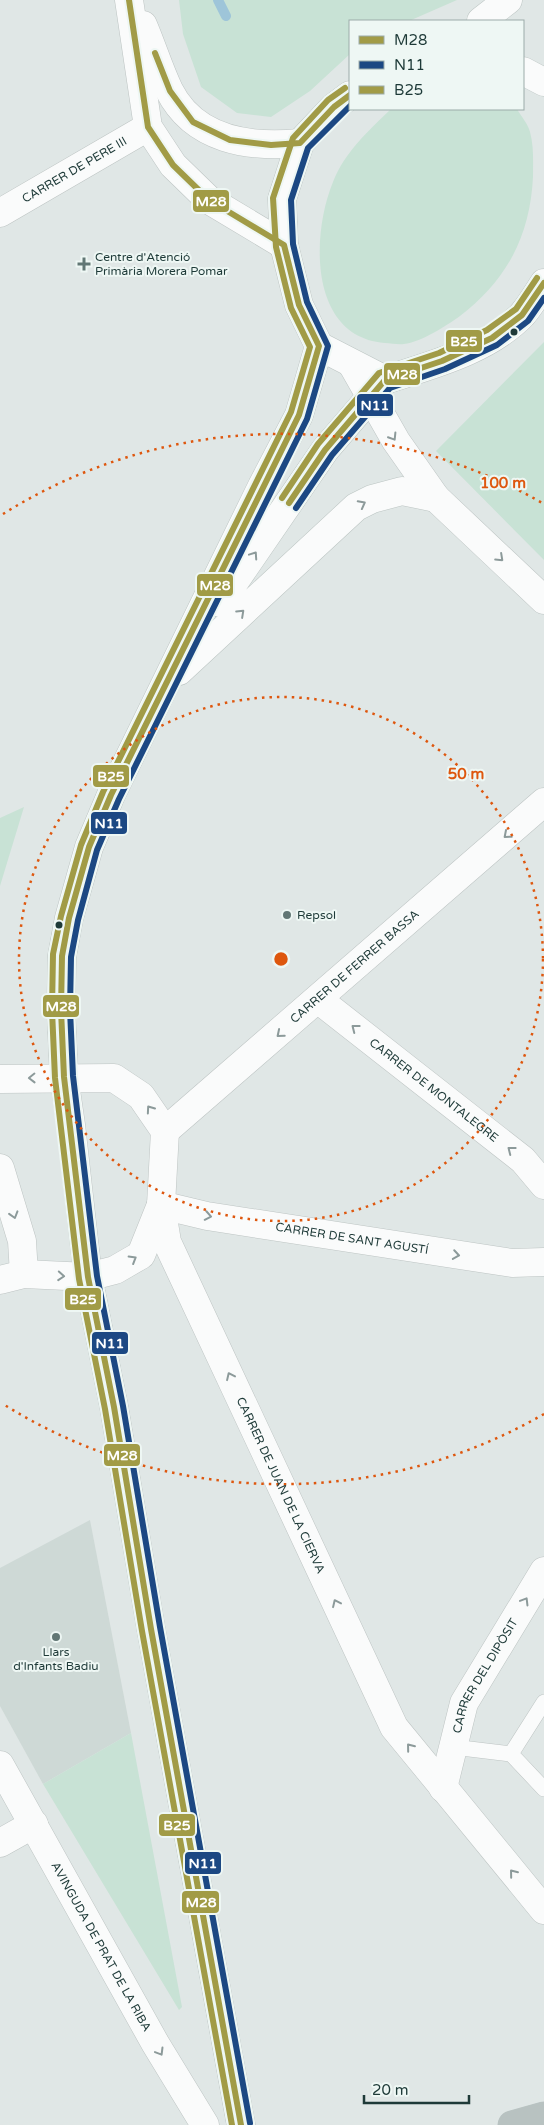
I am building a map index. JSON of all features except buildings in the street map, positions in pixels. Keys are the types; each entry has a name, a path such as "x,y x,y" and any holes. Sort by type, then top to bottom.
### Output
{"highway":[{"path":"512,2125 544,2116"}],"street":[{"path":"129,0 148,127 173,165 210,200 284,245"},
{"path":"133,0 170,91 193,122 230,140 271,145 300,142"},
{"path":"482,20 508,0"},
{"path":"524,72 544,82"},
{"path":"349,96 334,107 300,142 282,199 284,245 299,305 319,346 352,364 377,388 396,441 436,498 544,600"},
{"name":"CARRER DE PERE III","path":"0,213 148,127"},
{"path":"167,682 325,450 377,388 492,338 522,315 544,283"},
{"path":"240,2125 226,2036 151,1629 114,1407 88,1278 64,1077 61,1010 62,956 69,918 89,847 111,795 262,486 300,416 319,346"},
{"path":"167,682 356,507 372,499 402,491 436,498"},
{"name":"CARRER DE FERRER BASSA","path":"165,1131 319,1000 544,802"},
{"name":"CARRER DE MONTALEGRE","path":"319,1000 523,1160 544,1185"},
{"path":"0,1079 114,1078 141,1096 165,1131"},
{"name":"CARRER DE JUAN DE LA CIERVA","path":"165,1131 161,1205 167,1242 394,1727 544,1910"},
{"path":"0,1168 22,1241 12,1277 88,1278 115,1270 141,1254 161,1205"},
{"name":"CARRER DE SANT AGUSTÍ","path":"161,1205 207,1216 512,1263 544,1262"},
{"name":"CARRER DEL DIPÒSIT","path":"443,1788 464,1703 544,1571"},
{"name":"AVINGUDA DE PRAT DE LA RIBA","path":"0,1765 155,2043 205,2125"},
{"path":"0,1843 34,1824"},
{"path":"507,2125 544,2103"}],"lane":[{"path":"511,1754 544,1702"},
{"path":"453,1747 511,1754 544,1789"}],"shaded area":[{"name":"Llars d'Infants Badiu","path":"90,1520 131,1733 43,1784 0,1706 0,1568"}],"green space":[{"path":"179,0 457,0 411,20 349,20 349,55 310,91 271,117 237,113 201,87 183,34"},
{"path":"390,110 518,110 529,129 532,143 533,177 527,219 513,255 503,272 477,302 460,316 441,329 411,343 385,343 360,337 342,323 329,303 322,280 320,255 321,229 333,182 350,152"},
{"path":"544,342 544,560 436,451"},
{"path":"24,807 0,886 0,818"},
{"path":"131,1733 182,2007 179,2010 43,1784"}],"waterway":[{"path":"218,0 226,16"}],"transit line":[{"name":"M28","path":"129,0 148,127 173,165 209,200 284,245 299,305 319,346 299,415 111,795 89,847 69,918 62,956 61,1010 64,1077 88,1277 114,1407 151,1629 241,2125"},
{"name":"M28","path":"155,53 170,91 193,122 230,140 271,145 300,143 334,107 349,96"},
{"name":"B25","path":"232,2125 142,1631 105,1409 79,1279 55,1078 52,1010 53,954 61,916 81,845 103,792 291,412 310,347 291,308 276,247 273,198 293,138 328,100 345,88"},
{"name":"N11","path":"250,2123 160,1627 123,1406 97,1276 73,1076 70,1010 71,957 78,920 97,850 119,799 307,419 328,346 307,302 293,244 291,200 308,148 349,107"},
{"name":"B25","path":"282,498 318,444 379,373 439,353 487,330 516,309 537,278"},
{"name":"M28","path":"289,503 325,450 385,380 442,361 492,338 522,315 544,283"},
{"name":"N11","path":"296,508 332,455 390,388 445,369 497,345 528,321 544,298"}],"place":[{"name":"Centre d'Atenció Primària Morera Pomar","path":"84,264"},
{"name":"Repsol","path":"287,915"},
{"name":"Llars d'Infants Badiu","path":"56,1637"}]}
